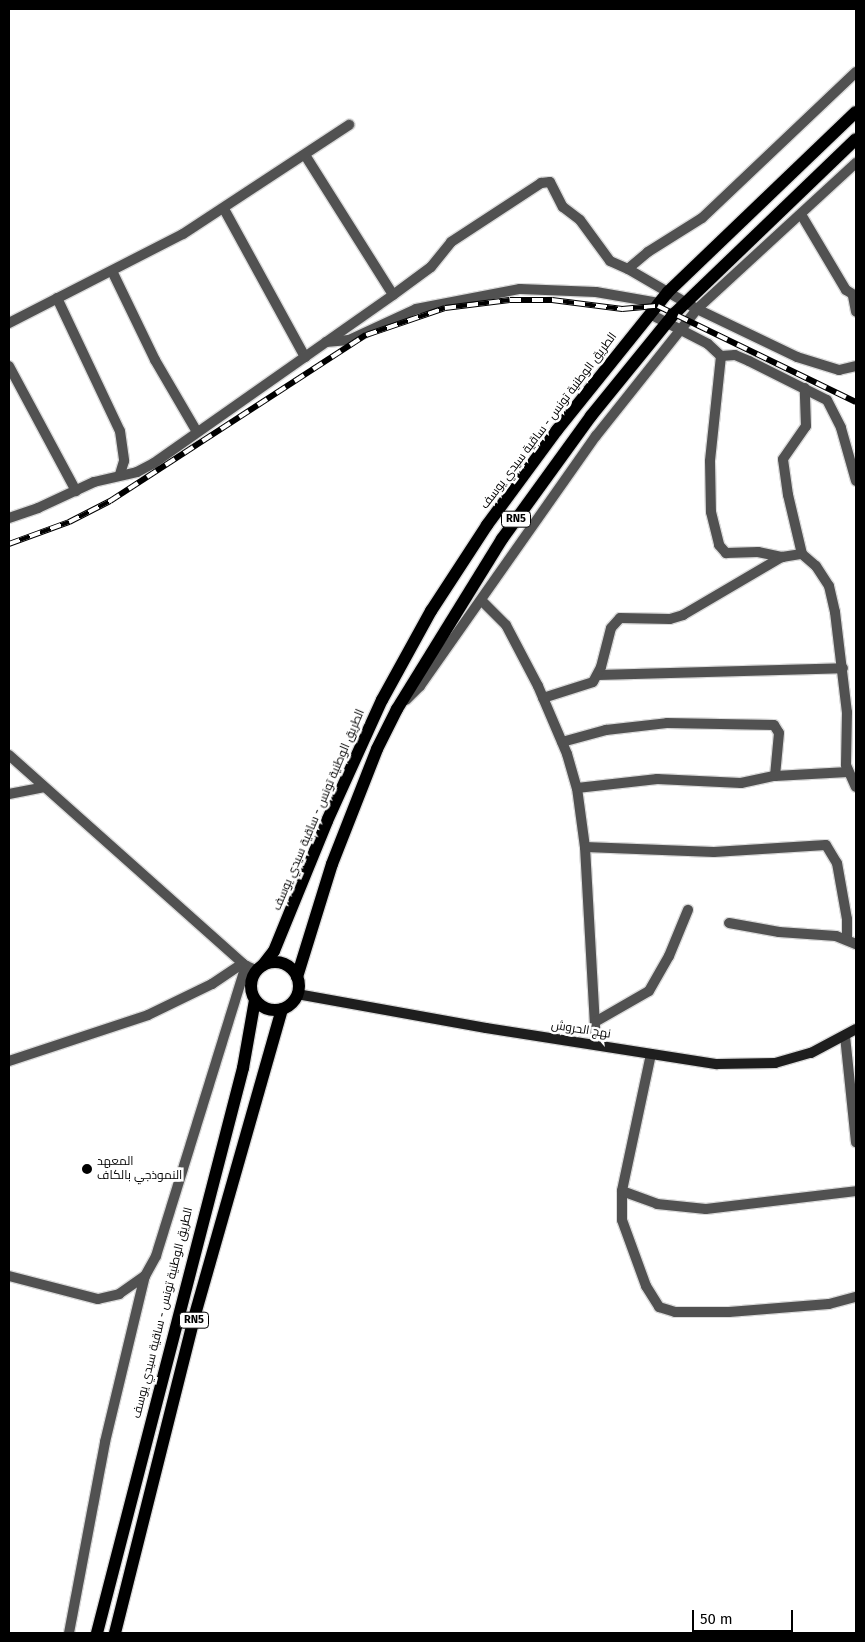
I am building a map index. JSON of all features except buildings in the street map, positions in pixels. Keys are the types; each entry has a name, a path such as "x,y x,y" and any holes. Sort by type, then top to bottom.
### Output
{"main road":[{"name":"الطريق الوطنية تونس - ساقية سيدي يوسف","path":"252,966 276,944 368,730 431,611 528,468 668,292 856,112"},
{"name":"RN5","path":"115,1633 194,1318 282,1009 297,994 297,977 332,864 377,749 397,709 474,582 522,510 591,416 685,302 856,140"},
{"path":"252,966 279,962 293,970 297,977"},
{"name":"RN5","path":"252,966 251,990 255,1000"},
{"name":"الطريق الوطنية تونس - ساقية سيدي يوسف","path":"97,1633 243,1068 255,1000"},
{"path":"255,1000 267,1009 282,1009"}],"street":[{"path":"628,269 648,252 702,218 856,72"},
{"path":"9,323 112,271 224,209 305,156 348,125"},
{"path":"305,156 393,295"},
{"path":"397,709 420,686 596,436 696,309 802,216 856,163"},
{"path":"9,518 120,474 137,472 154,463 393,295 430,267 451,242 545,182 552,184 563,207 580,220 610,261 628,269 696,309 797,358 839,370 856,366"},
{"path":"224,209 305,357"},
{"path":"802,216 846,290 855,296 856,312"},
{"path":"112,271 155,360 197,432"},
{"path":"326,342 348,340 416,309 520,289 596,292 660,303"},
{"path":"57,298 120,431 124,461 120,474"},
{"path":"650,314 716,349 720,356 710,462 711,512 717,539 726,553 758,552 782,557 802,554"},
{"path":"720,356 735,355 820,395 832,409 856,481"},
{"path":"9,366 76,491"},
{"path":"805,388 806,426 784,459 788,495 802,554 816,566 829,586 843,668 848,772 856,787"},
{"path":"598,675 604,648 616,620 628,618 670,619 683,615 782,557"},
{"path":"481,600 506,625 543,698 562,742 577,788 585,847 596,1046"},
{"path":"543,698 581,688 598,675 843,668"},
{"path":"562,742 606,730 667,722 774,726 779,733 775,776"},
{"path":"9,755 252,966"},
{"path":"577,788 657,779 741,783 775,776 848,772"},
{"path":"9,794 44,787"},
{"path":"585,847 714,852 826,845 837,863 852,941 729,923"},
{"path":"595,1022 649,991 669,956 688,910"},
{"path":"9,1061 148,1015 252,966"},
{"path":"69,1633 105,1442 145,1276 156,1256 252,966"},
{"name":"نهج الحروش","path":"297,994 596,1046 717,1064 753,1065 811,1053 856,1029"},
{"path":"845,1036 856,1142"},
{"path":"651,1054 622,1191 622,1220 646,1286 658,1307 675,1312 729,1312 829,1304 856,1297"},
{"path":"622,1191 657,1204 706,1209 856,1190"},
{"path":"9,1276 98,1299 119,1294 145,1276"}],"railway":[{"path":"9,544 69,522 110,501 366,335 445,308 510,300 552,300 622,309 658,306 856,402"}],"place":[{"name":"المعهد النموذجي بالكاف","path":"87,1169"}]}
